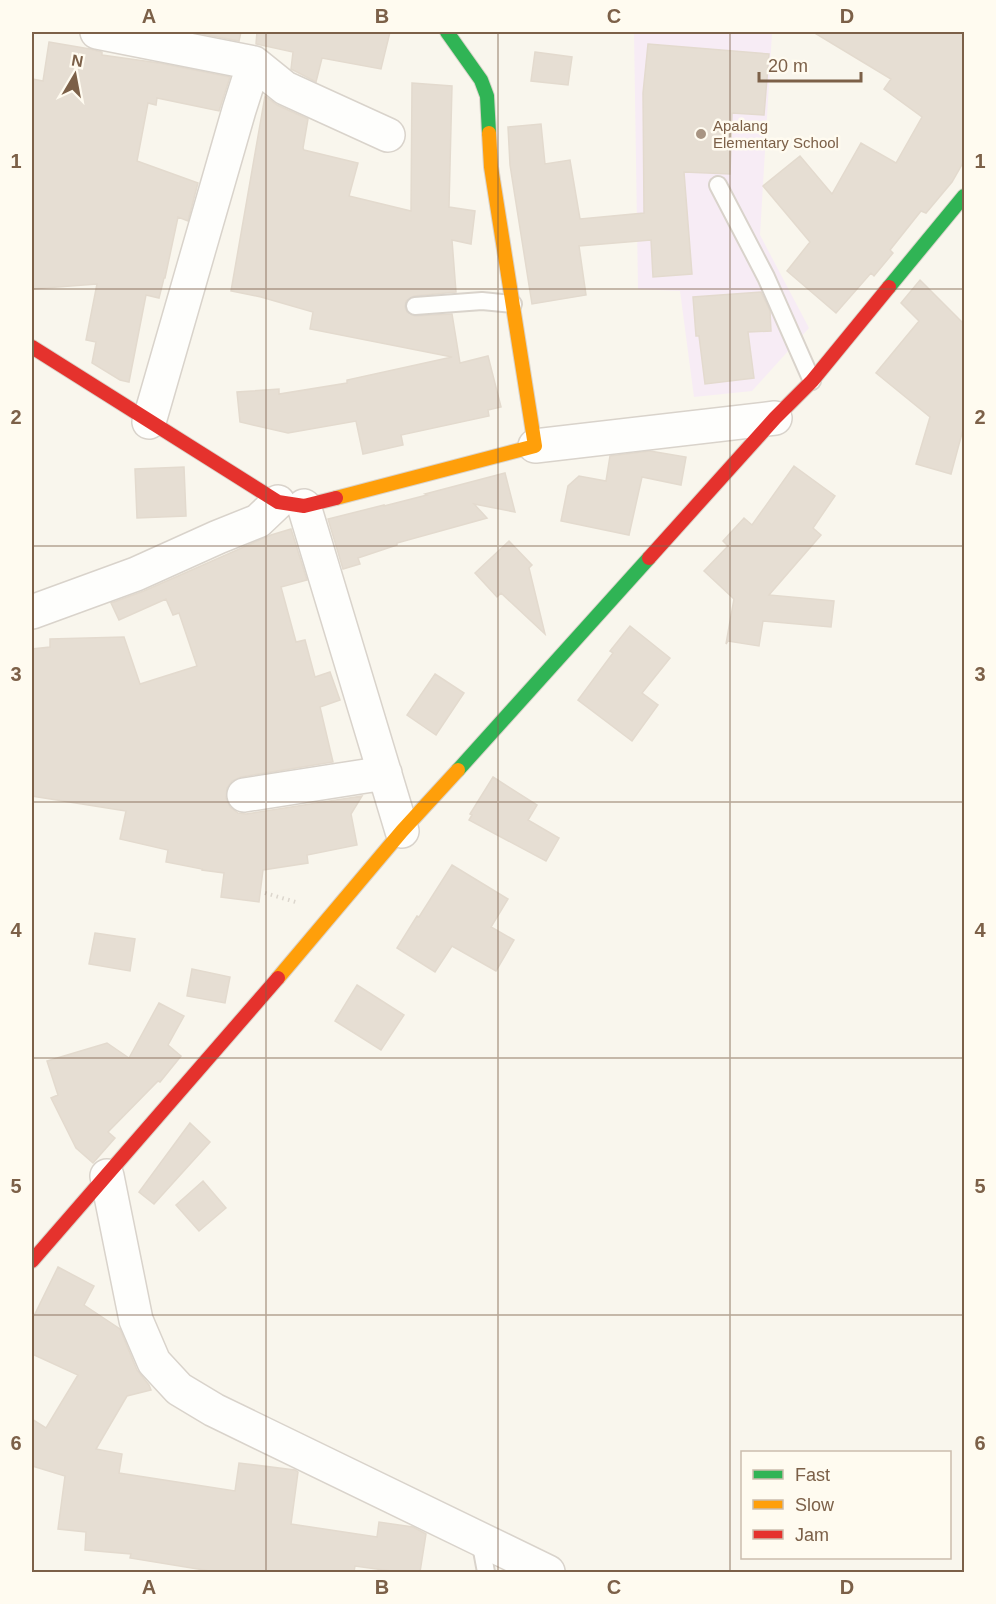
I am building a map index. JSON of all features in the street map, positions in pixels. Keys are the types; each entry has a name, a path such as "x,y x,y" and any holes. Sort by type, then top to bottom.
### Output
{"street":[{"path":"97,32 254,63 285,88 388,135"},
{"path":"447,32 481,80 487,96 491,167 535,446"},
{"path":"149,422 254,63"},
{"path":"34,1254 107,1176 402,831 775,418 812,381 964,196"},
{"path":"32,347 149,422 291,504 402,831"},
{"path":"32,612 136,574 291,504 535,446 775,418"},
{"path":"244,795 384,773"},
{"path":"107,1176 136,1320 154,1362 179,1389 214,1410 548,1572"}],"lane":[{"path":"718,185 766,277 812,381"},
{"path":"415,306 482,301 513,304"},
{"path":"480,1540 486,1572"}],"shaded area":[{"name":"Apalang Elementary School","path":"634,32 772,33 760,235 809,328 752,391 694,397 680,291 638,289"}],"building":[{"path":"193,32 241,32 239,41"},
{"path":"257,32 390,32 381,69 322,58 316,82 291,69 293,52 256,44"},
{"path":"813,32 964,32 964,161 952,182 926,213 921,211 890,250 893,253 874,276 871,273 836,313 787,271 810,242 763,186 800,156 832,194 861,143 896,163 922,117 884,89 891,79"},
{"path":"49,42 90,49 102,52 102,55 230,77 219,111 157,98 156,105 148,103 137,161 198,183 188,221 178,217 159,298 146,295 129,382 120,380 92,363 96,342 86,340 97,284 32,289 32,79 43,81"},
{"path":"648,44 769,54 764,115 732,113 730,174 684,172 692,274 653,277 651,240 579,246 586,295 532,304 510,165 508,127 541,124 545,164 570,160 580,219 644,213 643,93"},
{"path":"535,52 572,57 568,85 531,81"},
{"path":"412,83 452,86 449,207 475,211 471,244 452,240 456,292 414,296 406,301 405,307 407,312 415,316 452,314 460,363 488,356 501,407 488,410 489,416 401,435 403,445 363,454 356,421 288,433 240,422 237,392 279,389 279,394 347,383 347,380 452,357 310,329 313,312 231,291 265,96 277,105 308,119 304,150 358,163 349,196 411,211"},
{"path":"920,280 964,324 964,426 951,474 916,464 930,417 876,373 919,321 901,303"},
{"path":"761,292 770,311 771,331 748,332 754,378 705,384 699,336 696,336 693,297"},
{"path":"650,451 686,457 681,485 642,477 629,535 561,521 568,486 579,476 606,481 610,456"},
{"path":"794,466 835,496 813,528 821,535 769,595 834,601 831,627 763,621 759,646 728,641 726,644 734,599 704,571 728,546 723,541 744,518 752,525"},
{"path":"184,467 186,516 137,518 135,469"},
{"path":"505,473 515,512 474,504 487,518 397,543 397,545 358,558 360,564 343,569 328,519"},
{"path":"291,529 307,580 281,587 296,642 305,640 315,677 330,672 340,700 320,707 333,762 241,777 232,781 227,788 226,798 230,807 238,813 246,814 362,796 351,814 357,845 307,855 308,863 263,870 259,902 221,897 224,873 166,862 168,850 120,839 126,811 32,796 32,649 50,647 50,639 124,637 140,684 197,666 179,613 173,615 166,599 119,620 111,603 144,591 271,535"},
{"path":"509,541 532,565 529,568 545,634 501,593 497,597 475,573"},
{"path":"630,626 670,658 642,693 658,705 632,741 578,700 613,653 610,651"},
{"path":"435,674 464,693 436,735 407,715"},
{"path":"493,777 537,805 528,820 559,838 546,861 469,820 472,815 470,814"},
{"path":"452,865 508,899 491,927 514,940 496,971 452,946 435,972 397,948"},
{"path":"95,933 135,939 130,971 89,964"},
{"path":"192,969 230,977 225,1003 187,996"},
{"path":"357,985 404,1015 381,1050 335,1021"},
{"path":"159,1003 184,1016 168,1045 181,1056 160,1082 158,1081 108,1132 115,1138 93,1163 76,1148 51,1098 58,1095 47,1061 107,1043 129,1058"},
{"path":"190,1123 210,1142 154,1204 139,1192"},
{"path":"203,1181 226,1208 199,1231 176,1205"},
{"path":"58,1267 94,1286 84,1305 120,1329 137,1370 151,1390 127,1396 96,1449 122,1454 119,1473 235,1491 239,1463 295,1470 298,1472 291,1524 377,1537 379,1522 413,1527 426,1534 420,1572 398,1572 355,1566 354,1572 216,1572 130,1558 131,1554 85,1550 86,1532 58,1529 65,1476 32,1466 32,1419 46,1428 78,1375 32,1354 32,1320"}],"traffic: fast":[{"path":"447,32 481,80 487,96 489,133"},
{"path":"889,287 964,196"},
{"path":"458,770 649,558"}],"traffic: slow":[{"path":"336,498 535,446 491,167 489,133"},
{"path":"278,978 402,831 458,770"}],"traffic: jam":[{"path":"649,558 775,418 812,381 889,287"},
{"path":"32,347 278,502 304,506 336,498"},
{"path":"32,1261 278,978"}],"place":[{"name":"Apalang Elementary School","path":"701,134"}]}
